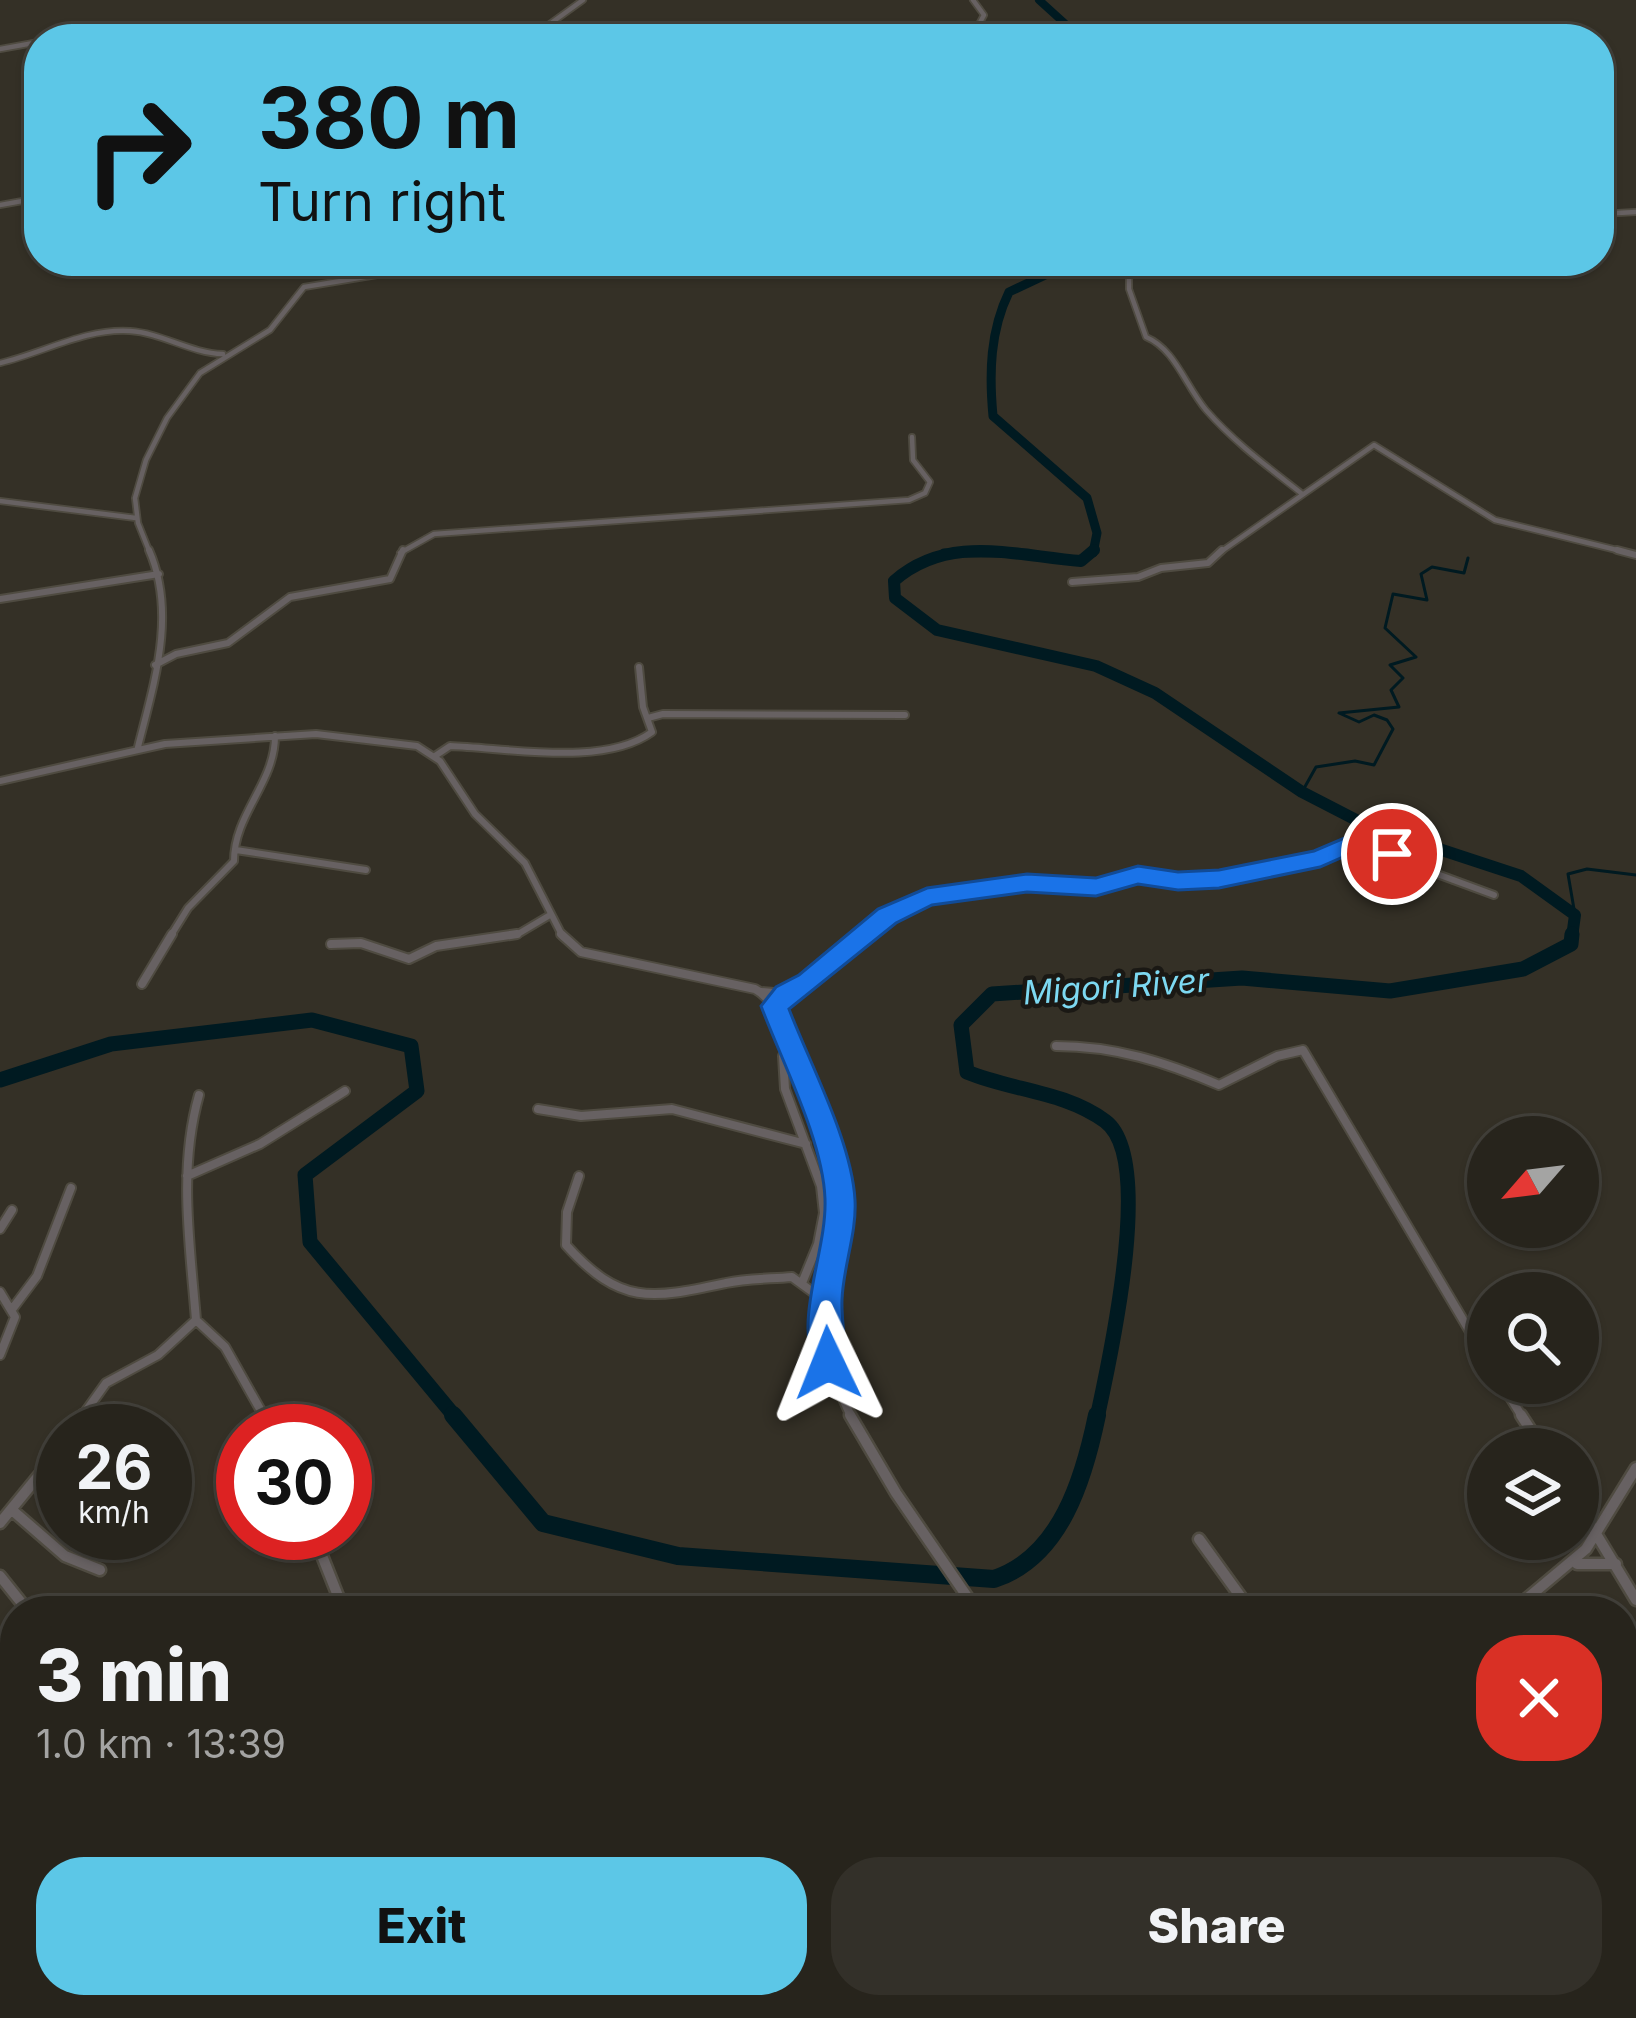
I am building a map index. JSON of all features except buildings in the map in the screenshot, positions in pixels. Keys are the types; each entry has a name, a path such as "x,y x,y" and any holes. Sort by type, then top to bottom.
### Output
{"street":[{"path":"550,24 583,0"},
{"path":"138,747 162,614 159,574 137,518 136,492 160,434 181,395 226,353 267,332 284,314 292,295 304,286 367,276"},
{"path":"1129,276 1146,337 1165,345 1183,385 1224,429 1300,493"},
{"path":"1,363 109,331 144,333 171,346 226,353"},
{"path":"207,354 217,360"},
{"path":"154,665 228,643 290,597 390,578 400,551 434,534 914,498 925,493 930,480 913,460 912,437"},
{"path":"1072,581 1138,577 1161,568 1206,564 1368,446 1378,446 1495,520 1636,554"},
{"path":"0,501 137,518"},
{"path":"0,599 159,574"},
{"path":"0,781 138,747 316,734 417,746 614,752 650,736 639,667"},
{"path":"648,718 781,712 905,716"},
{"path":"142,984 188,908 230,866 237,829 275,762 275,736"},
{"path":"417,746 435,756 475,814 525,863 563,938 592,956 786,994"},
{"path":"435,756 446,747"},
{"path":"774,1006 897,909 933,896 1027,883 1096,887 1138,875 1178,881 1219,879 1320,859 1356,844 1494,895"},
{"path":"236,850 366,870"},
{"path":"331,944 361,944 409,959 436,946 518,934 550,915"},
{"path":"761,992 774,1006 792,1045 838,1178 841,1227 826,1302 828,1363 841,1395 966,1596"},
{"path":"792,1045 783,1056 789,1103 824,1183 818,1249 802,1283"},
{"path":"1056,1046 1097,1047 1157,1059 1219,1085 1277,1056 1303,1050 1467,1327"},
{"path":"187,1176 260,1144 345,1091"},
{"path":"199,1095 189,1131 187,1176 187,1236 196,1320 225,1347 257,1404"},
{"path":"538,1109 581,1116 679,1110 736,1129 806,1144"},
{"path":"579,1176 567,1212 566,1245 621,1294 659,1299 732,1282 792,1277 826,1302"},
{"path":"13,1308 37,1276 71,1188"},
{"path":"0,1229 13,1210"},
{"path":"0,1292 13,1308 14,1322 0,1355"},
{"path":"91,1404 106,1383 158,1354 196,1320"},
{"path":"1634,1596 1599,1537 1636,1468"},
{"path":"0,1523 36,1480"},
{"path":"12,1510 57,1550 100,1570"},
{"path":"1199,1539 1240,1596"},
{"path":"324,1560 338,1596"},
{"path":"1532,1596 1579,1560"},
{"path":"1576,1564 1617,1564"}],"waterway":[{"name":"Migori River","path":"1039,0 1065,24"},
{"name":"Migori River","path":"1043,276 1009,292 1003,307 991,368 993,416 1087,498 1097,533 1094,550"},
{"name":"Migori River","path":"955,553 1007,552 1081,561 1094,550"},
{"name":"Migori River","path":"944,553 955,553"},
{"name":"Migori River","path":"955,553 1011,553"},
{"name":"Migori River","path":"955,553 915,566 894,581 895,598 937,630 1096,666 1155,693 1302,792 1366,825 1521,876 1575,915 1572,937"},
{"path":"1302,792 1316,767 1355,761 1374,765 1393,729 1387,720 1374,715 1359,722 1339,713 1399,707 1391,690 1403,678 1390,665 1416,657 1385,628 1393,594 1427,600 1421,574 1432,567 1464,573 1468,558"},
{"path":"1575,915 1568,874 1587,869 1636,875"},
{"name":"Migori River","path":"1097,1418 1125,1262 1127,1175 1120,1142 1105,1121 1073,1103 967,1072 961,1025 992,994 1242,978 1390,991 1523,969 1571,944 1572,934"},
{"name":"Migori River","path":"0,1080 111,1044 312,1020 411,1046 417,1091 305,1175 310,1242 456,1418"},
{"name":"Migori River","path":"453,1415 543,1523 678,1556 994,1579 1037,1553 1053,1534 1076,1489 1097,1415"}],"route":[{"path":"828,1363 826,1297 841,1227 841,1204 838,1178 774,1006 786,994 809,982 887,916 927,897 1027,883 1096,887 1138,875 1193,882 1219,879 1320,859 1349,844 1392,854"}]}
